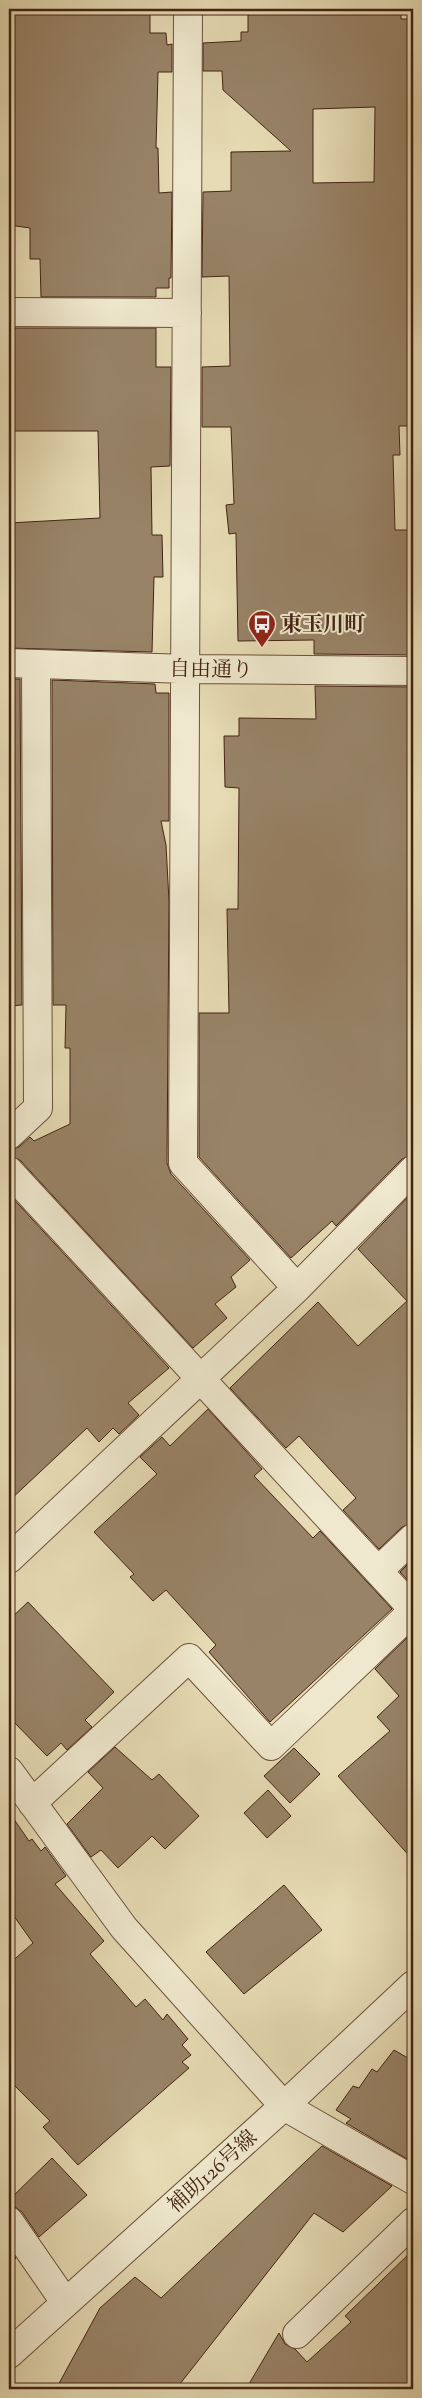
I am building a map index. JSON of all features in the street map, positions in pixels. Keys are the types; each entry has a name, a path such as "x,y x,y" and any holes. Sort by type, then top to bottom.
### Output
{"street":[{"path":"188,9 183,1163 297,1288"},
{"path":"9,312 187,313"},
{"name":"自由通り","path":"9,663 186,669 413,671"},
{"path":"9,1135 38,1108 36,664"},
{"path":"9,1559 297,1288 413,1170"},
{"path":"9,1171 202,1378 413,1610 271,1746 189,1658 32,1803"},
{"path":"378,1571 413,1538"},
{"path":"9,1771 124,1928 284,2106 413,2180"},
{"name":"補助126号線","path":"9,2354 284,2106 413,1985"},
{"path":"9,2221 65,2302"},
{"path":"297,2334 413,2222"}],"building":[{"path":"9,9 150,9 150,33 166,33 167,45 172,44 172,72 158,72 156,148 158,148 159,193 172,192 171,278 169,278 169,288 156,288 156,297 41,297 40,259 30,259 30,228 9,225"},
{"path":"309,9 401,11 401,19 413,19 413,411 410,411 410,426 399,426 400,455 393,455 395,530 411,530 413,655 314,654 314,640 238,641 236,533 229,534 226,505 234,504 231,427 202,427 202,367 230,366 229,276 202,277 203,192 231,191 231,152 291,151 223,90 222,71 203,71 203,43 241,41 241,32 248,32 248,12","holes":["375,107 374,182 313,183 313,109"]},
{"path":"9,328 156,328 156,367 171,367 170,466 151,467 152,535 162,535 163,577 154,577 152,652 9,648 9,523 100,518 98,431 9,431"},
{"path":"9,679 20,679 22,1005 9,1006"},
{"path":"52,680 155,684 156,693 169,693 169,821 161,821 166,845 169,901 167,1163 171,1174 250,1260 231,1277 236,1287 215,1304 227,1318 193,1348 20,1160 9,1156 9,1150 19,1147 30,1137 34,1141 70,1124 70,1048 65,1048 66,1005 53,1005"},
{"path":"315,686 413,687 413,1155 402,1159 336,1226 332,1221 291,1258 199,1157 199,1013 229,1013 227,909 238,909 239,788 225,787 224,736 239,736 239,718 316,719"},
{"path":"413,1192 413,1523 402,1527 379,1549 343,1510 356,1498 299,1436 286,1448 230,1388 318,1302 358,1346 407,1301 358,1249"},
{"path":"9,1194 169,1368 128,1403 139,1415 119,1434 113,1428 99,1442 87,1428 9,1501"},
{"path":"208,1409 262,1469 254,1476 313,1538 320,1531 392,1609 270,1722 209,1652 216,1645 166,1590 153,1601 130,1577 134,1574 94,1532 157,1474 140,1457 162,1437 170,1446"},
{"path":"413,1559 413,1586 400,1572"},
{"path":"28,1602 114,1692 85,1720 92,1727 67,1750 61,1743 47,1756 9,1717 9,1620"},
{"path":"413,1632 413,1860 338,1776 390,1731 377,1717 399,1696 375,1669"},
{"path":"115,1747 152,1780 159,1774 199,1816 165,1849 152,1836 118,1868 101,1850 91,1857 67,1824 103,1788 88,1772"},
{"path":"294,1748 320,1774 290,1803 264,1776"},
{"path":"268,1790 291,1816 267,1838 244,1813"},
{"path":"9,1812 29,1841 32,1839 41,1851 45,1847 66,1876 55,1884 104,1941 90,1954 136,2007 145,1999 163,2020 167,2014 188,2039 182,2045 191,2055 182,2062 189,2068 78,2165 43,2127 50,2121 9,2080 9,1964 33,1943 9,1909"},
{"path":"284,1885 322,1930 244,1994 206,1952"},
{"path":"394,2050 413,2061 413,2153 409,2160 346,2123 351,2119 336,2110 353,2086 359,2088 372,2069 377,2072"},
{"path":"322,2146 392,2186 343,2232 314,2213 176,2389 56,2389 100,2308 135,2277 161,2298"},
{"path":"52,2158 87,2195 39,2237 22,2212 15,2207 9,2206 9,2200"},
{"path":"9,2248 16,2258 9,2265"},
{"path":"413,2250 413,2389 246,2389 279,2333 285,2344 295,2349 307,2362 351,2322 345,2316"}],"place":[{"name":"東玉川町","path":"262,648"}]}
